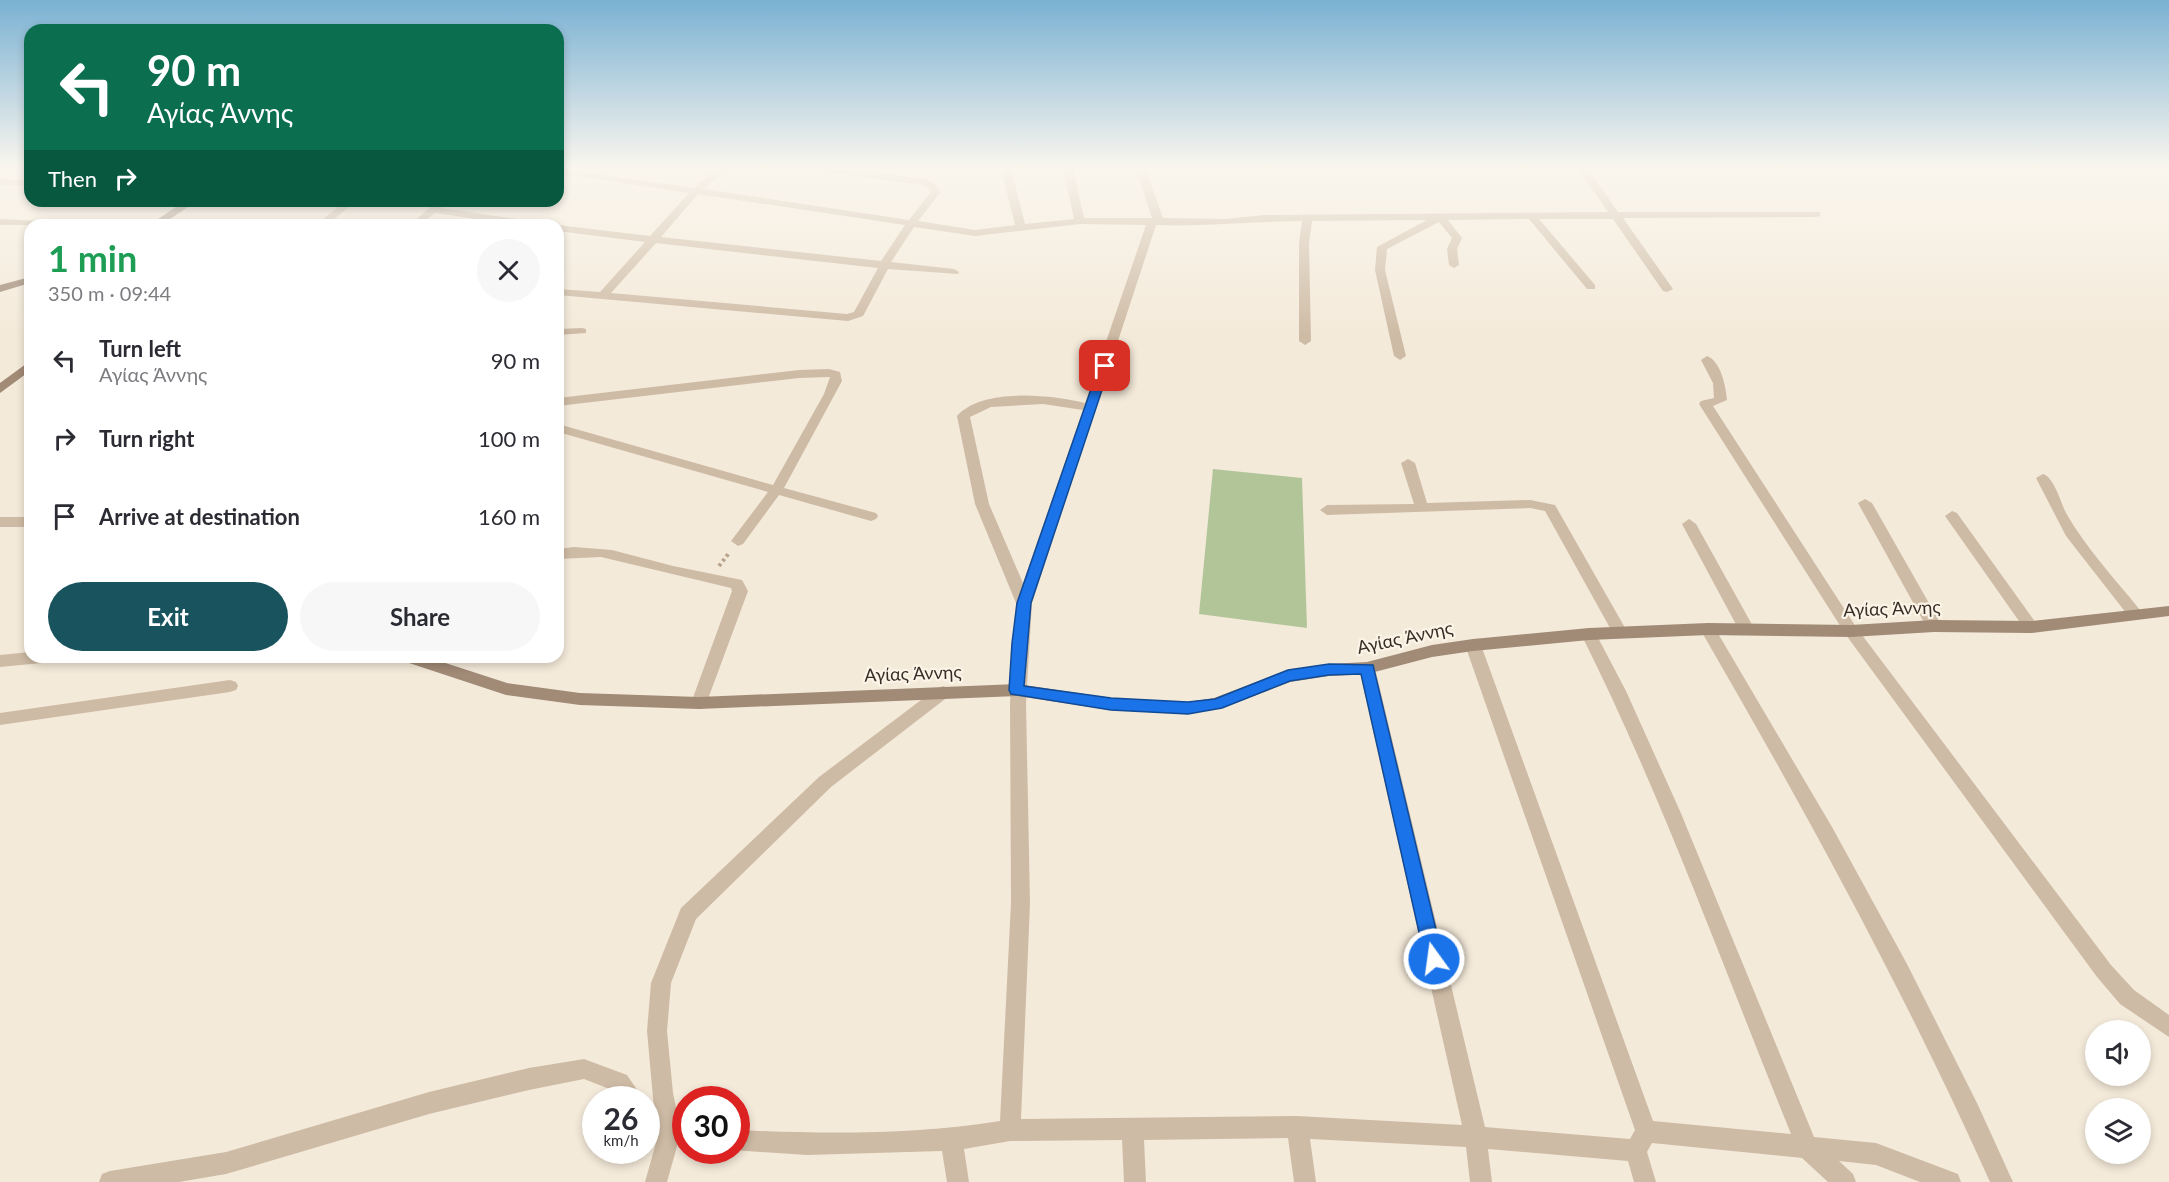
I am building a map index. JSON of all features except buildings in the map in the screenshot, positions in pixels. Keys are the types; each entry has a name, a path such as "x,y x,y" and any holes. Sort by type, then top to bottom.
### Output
{"street":[{"path":"602,297 666,224"},
{"path":"905,224 975,233 1049,224"},
{"path":"1010,1130 1021,872 1017,690 1024,603 1156,224"},
{"path":"1305,341 1304,243 1306,224"},
{"path":"1400,356 1380,270 1379,252 1382,247 1427,224"},
{"path":"1446,224 1457,238 1452,249 1454,265"},
{"path":"1538,224 1591,287"},
{"path":"1622,224 1667,289"},
{"path":"564,293 848,318 859,314 864,308 885,264 910,225"},
{"path":"564,229 954,272"},
{"path":"0,289 24,282"},
{"path":"564,332 582,331"},
{"path":"1707,360 1719,383 1722,400 1705,404 1851,631 1912,711 2027,871 2104,971 2127,997 2169,1027"},
{"path":"0,389 24,370"},
{"path":"564,401 799,374 829,373 836,375 836,381 830,394 777,489 738,541"},
{"path":"1024,603 982,504 963,416 970,408 988,402 1033,401 1091,408"},
{"path":"564,430 871,516"},
{"path":"1408,463 1422,508"},
{"path":"2043,478 2052,501 2082,549 2135,614"},
{"path":"1865,503 1934,626"},
{"path":"1327,510 1530,504 1550,507 1620,633"},
{"path":"1953,516 2031,627"},
{"path":"0,522 24,522"},
{"path":"1689,524 1747,630"},
{"path":"564,553 595,550 616,554 661,569 737,584 740,591 699,703"},
{"name":"Αγίας Άννης","path":"427,663 506,689 531,694 637,703 699,703 1017,690 1111,704 1188,708 1216,704 1288,676 1329,670 1367,668 1432,651 1473,645 1589,634 1708,629 1851,631 1934,626 2031,627 2169,611"},
{"path":"1708,629 1796,778 1897,963 1968,1105 2002,1182"},
{"path":"1589,634 1618,691 1671,811 1808,1148 1845,1182"},
{"path":"1473,645 1641,1141 1645,1182"},
{"path":"0,662 24,659"},
{"path":"1367,668 1476,1137 1481,1182"},
{"path":"0,719 230,686"},
{"path":"672,1117 662,1093 658,1021 661,983 688,914 825,782 943,692"},
{"path":"110,1182 226,1163 429,1103 529,1079 584,1069 619,1082 622,1086"},
{"path":"750,1142 807,1144 951,1140 1010,1130 1297,1127 1476,1137 1808,1148 1876,1154 1950,1182"},
{"path":"1297,1127 1305,1182"},
{"path":"1133,1130 1135,1182"},
{"path":"951,1140 958,1182"},
{"path":"656,1182 672,1146"}],"path":[{"path":"710,579 738,541"}],"green space":[{"path":"1213,469 1302,478 1307,628 1199,614"}],"route":[{"path":"1105,366 1024,603 1017,690 1111,704 1188,708 1216,704 1288,676 1329,670 1367,668 1434,959"}]}
